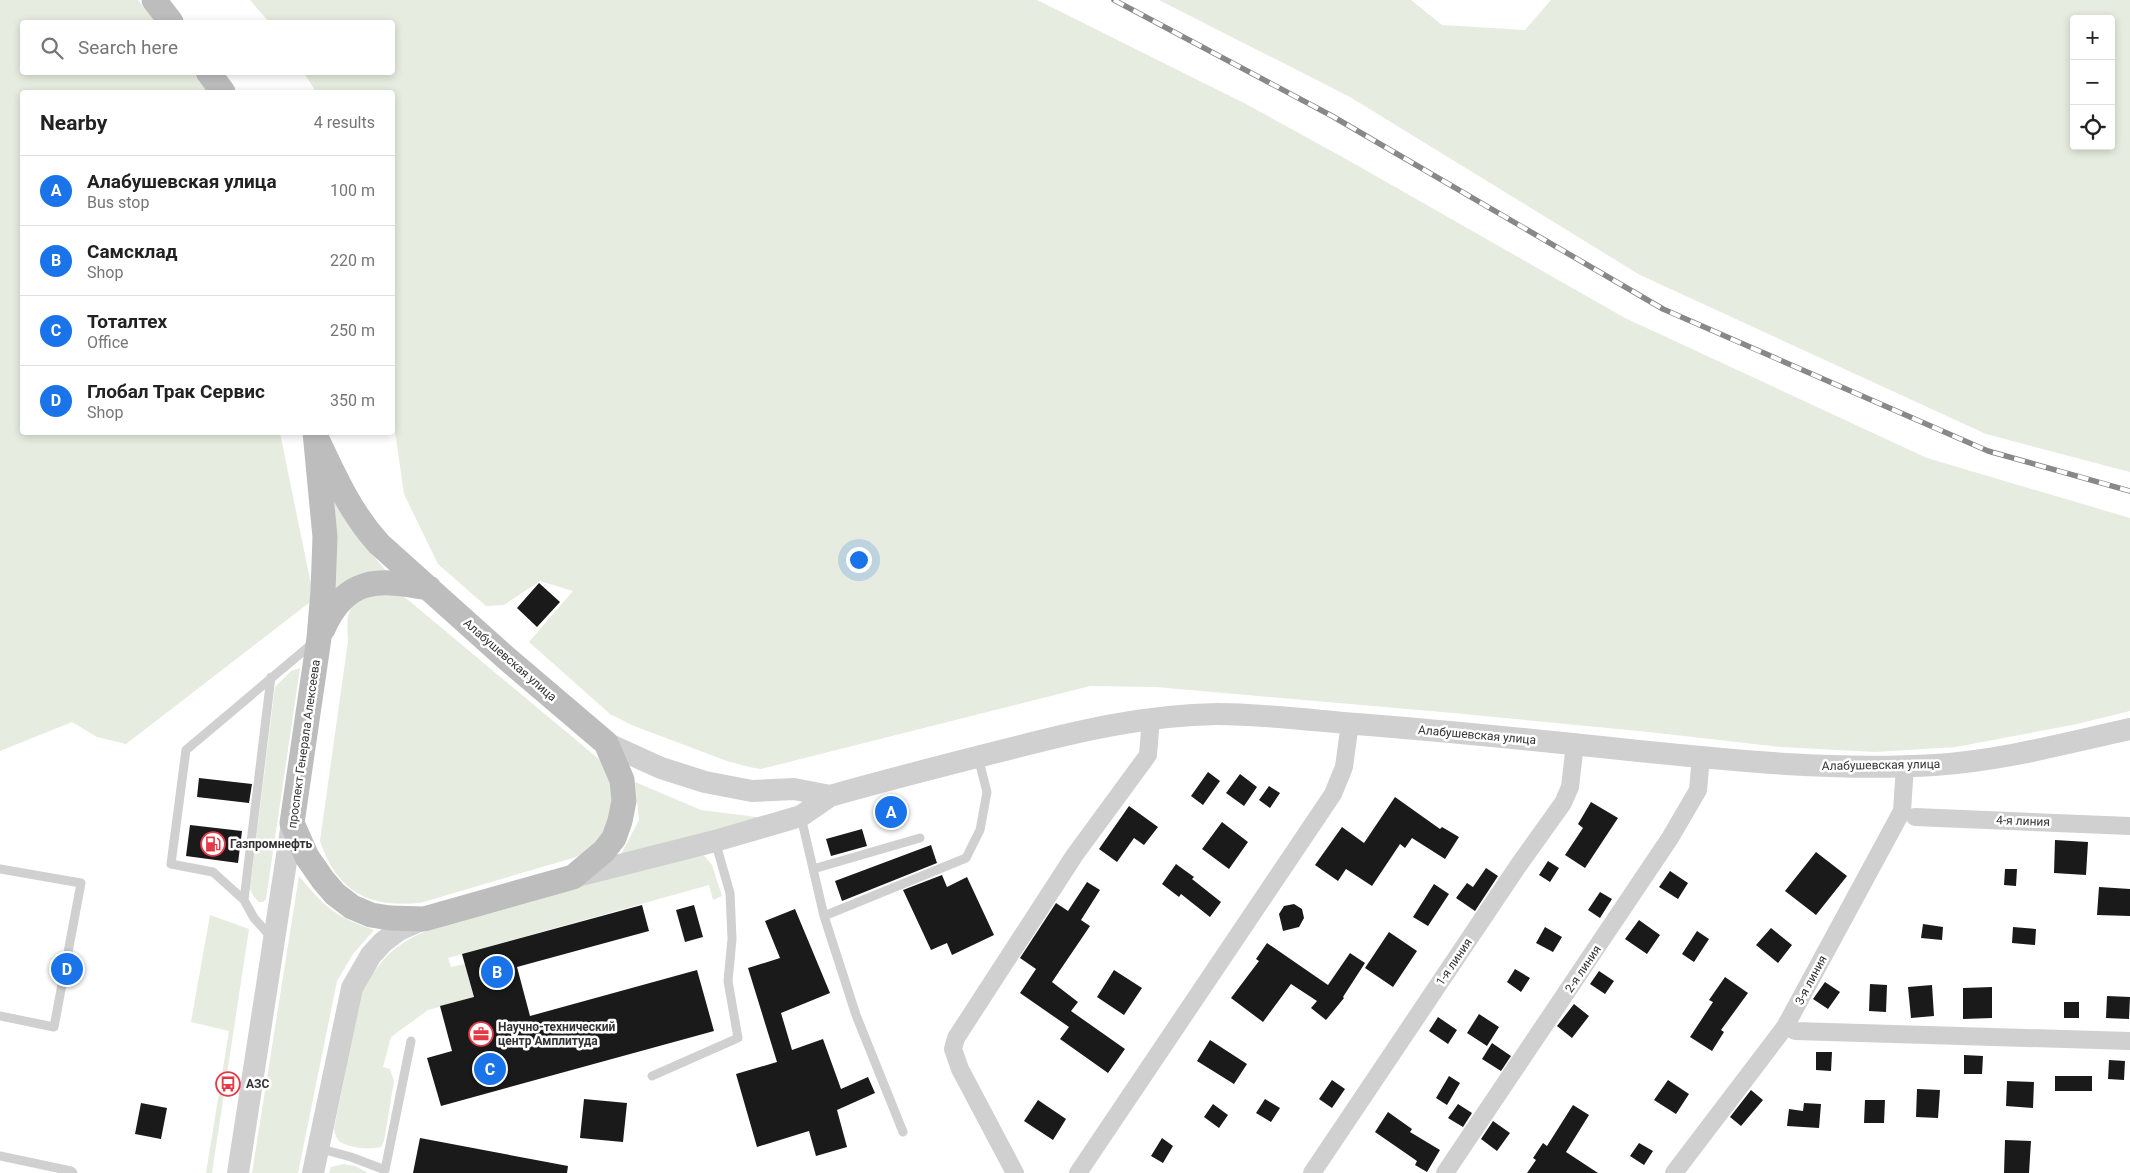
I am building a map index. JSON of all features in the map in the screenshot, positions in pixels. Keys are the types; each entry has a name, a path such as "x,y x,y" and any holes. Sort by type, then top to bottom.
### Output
{"main road":[{"path":"154,0 169,20"},
{"path":"210,75 222,90"},
{"name":"Алабушевская улица","path":"316,435 342,492 365,528 379,544 505,657 606,743"},
{"name":"проспект Генерала Алексеева","path":"292,823 319,638 323,591 324,537 316,435"},
{"path":"319,638 329,616 341,599 358,588 377,582 392,582 429,588"},
{"path":"292,823 307,857 323,880 352,907 390,918 424,919 573,877 604,851 614,838 624,801 622,780 606,743"}],"street":[{"name":"Алабушевская улица","path":"573,877 715,841 801,816 830,796 977,756 1069,734 1151,718 1184,715 1246,714 1812,766 1905,766 1974,762 2130,729"},
{"path":"1015,1173 960,1069 953,1049 956,1038 1074,856 1148,756 1151,718"},
{"path":"1078,1173 1333,794 1344,767 1350,723"},
{"name":"Алабушевская улица","path":"606,743 661,768 705,782 752,791 794,789 830,796"},
{"name":"1-я линия","path":"1312,1173 1518,866 1563,803 1570,787 1574,744"},
{"name":"2-я линия","path":"1445,1173 1670,838 1698,790 1701,757"},
{"name":"3-я линия","path":"1674,1173 1785,1027 1902,811 1905,766"},
{"name":"4-я линия","path":"1915,817 2130,826"},
{"name":"проспект Генерала Алексеева","path":"238,1173 292,823"},
{"path":"313,1173 352,988 371,955 383,942 400,930 424,919"},
{"path":"1795,1031 2130,1041"}],"lane":[{"path":"274,940 254,918 244,900 214,872 171,864 186,750 319,638"},
{"path":"244,900 271,677"},
{"path":"824,916 966,858 980,830 987,792 977,756"},
{"path":"801,816 824,916 856,1016 903,1132"},
{"path":"813,869 920,838"},
{"path":"652,1076 738,1038 728,981 732,939 730,893 715,841"},
{"path":"0,869 81,883 54,1027 0,1016"},
{"path":"318,1148 351,1157 385,1170 411,1040"},
{"path":"0,1156 73,1173"}],"shaded area":[{"path":"0,0 138,0 153,20 20,20 20,75 195,75 206,90 20,90 20,435 280,435 314,599 126,744 97,737 72,722 0,751"},
{"path":"250,0 1037,0 1246,104 1625,318 1927,458 2130,518 2130,711 2077,724 1956,747 1875,752 1781,747 1453,713 1156,687 1090,686 761,769 727,761 634,726 610,714 529,642 573,591 540,581 504,605 486,606 438,564 404,494 395,432 395,90 315,90 305,75 395,75 395,20 267,20"},
{"path":"1159,0 1411,0 1442,25 1525,30 1551,0 2130,0 2130,472 1986,434 1640,275 1350,97"},
{"path":"334,497 356,535 386,571 368,572 333,595"},
{"path":"397,593 407,599 606,765 615,793 606,834 588,851 573,858 420,903 401,904 370,899 357,893 345,884 335,872 320,841 348,641 348,616 352,606 363,597"},
{"path":"300,668 266,899 263,902 259,902 250,889 275,687 291,671"},
{"path":"635,782 701,810 765,818 618,860 639,820"},
{"path":"701,852 712,865 722,896 713,900 709,885 448,958 451,967 465,964 474,997 428,1010 391,1037 383,1067 390,1069 394,1081 384,1141 381,1147 359,1148 339,1141 334,1129 362,992 375,970 390,953 408,940 432,929"},
{"path":"299,876 316,896 332,910 349,920 374,930 353,954 337,981 298,1173 252,1173"},
{"path":"210,915 249,929 212,1173 206,1173 229,1031 191,1022"},
{"path":"344,1164 355,1166 368,1173 329,1173 331,1167"}],"building":[{"path":"539,583 560,602 537,627 517,608"},
{"path":"1208,772 1220,781 1203,805 1191,796"},
{"path":"1240,774 1257,787 1244,806 1226,793"},
{"path":"199,778 252,784 249,803 197,797"},
{"path":"1269,786 1280,793 1270,808 1259,800"},
{"path":"1395,797 1440,829 1442,827 1459,837 1445,859 1412,838 1405,848 1400,844 1372,886 1346,869 1338,881 1315,865 1342,827 1364,843"},
{"path":"1591,802 1618,818 1585,868 1565,855 1583,828 1578,824"},
{"path":"1129,806 1158,827 1144,845 1134,838 1117,862 1099,849"},
{"path":"1222,822 1248,842 1229,869 1202,849"},
{"path":"190,825 242,831 238,863 186,856"},
{"path":"862,829 867,846 831,856 826,839"},
{"path":"2055,840 2088,842 2086,875 2054,873"},
{"path":"931,845 937,863 842,901 835,881"},
{"path":"1816,852 1847,876 1816,915 1785,891"},
{"path":"1548,861 1559,868 1550,882 1539,875"},
{"path":"1176,864 1194,877 1192,879 1221,902 1210,917 1181,894 1179,897 1162,884"},
{"path":"1486,868 1498,876 1475,911 1456,898 1467,883 1473,887"},
{"path":"2005,869 2017,869 2016,886 2004,885"},
{"path":"1670,871 1688,883 1678,899 1659,887"},
{"path":"942,875 947,887 967,877 994,935 952,955 947,943 931,950 903,890"},
{"path":"1087,882 1100,890 1081,920 1090,926 1052,982 1078,1002 1071,1011 1125,1049 1108,1073 1060,1039 1069,1027 1020,993 1036,969 1020,958 1056,903 1068,911"},
{"path":"1434,884 1449,894 1428,926 1413,917"},
{"path":"2099,887 2130,889 2130,916 2097,915"},
{"path":"1600,892 1612,899 1600,918 1588,910"},
{"path":"1294,904 1302,909 1304,918 1299,927 1283,931 1279,914 1284,906"},
{"path":"642,905 649,931 517,967 530,1016 697,970 714,1031 441,1106 427,1058 452,1051 440,1006 474,997 462,954"},
{"path":"694,905 703,937 685,942 676,910"},
{"path":"795,909 830,993 781,1013 792,1050 823,1039 841,1089 868,1077 875,1093 837,1110 847,1147 816,1156 809,1131 757,1147 736,1074 777,1062 748,968 780,958 765,921"},
{"path":"1639,920 1660,935 1647,954 1625,939"},
{"path":"1923,924 1943,927 1942,940 1921,938"},
{"path":"1545,927 1562,937 1553,952 1536,943"},
{"path":"2013,927 2036,929 2035,945 2012,943"},
{"path":"1771,928 1792,945 1778,963 1756,945"},
{"path":"1697,931 1709,939 1694,962 1682,954"},
{"path":"1389,932 1417,951 1393,987 1365,968"},
{"path":"1267,943 1328,985 1350,953 1365,963 1344,998 1326,1020 1311,1008 1317,1001 1291,984 1263,1022 1231,998 1259,961 1256,959"},
{"path":"1515,969 1530,978 1521,992 1507,982"},
{"path":"1114,970 1142,988 1124,1015 1097,997"},
{"path":"1599,971 1614,981 1605,994 1590,984"},
{"path":"1725,977 1748,993 1721,1030 1724,1032 1712,1051 1690,1037 1713,1002 1709,1000"},
{"path":"1825,982 1840,992 1828,1009 1813,999"},
{"path":"1870,984 1887,985 1886,1012 1869,1011"},
{"path":"1932,985 1934,1016 1911,1018 1908,987"},
{"path":"1992,987 1992,1018 1963,1019 1963,988"},
{"path":"2107,996 2130,997 2129,1019 2106,1018"},
{"path":"2064,1002 2079,1002 2079,1018 2064,1018"},
{"path":"1574,1004 1589,1016 1572,1038 1557,1026"},
{"path":"1479,1014 1499,1027 1487,1046 1467,1033"},
{"path":"1438,1017 1457,1030 1448,1044 1429,1031"},
{"path":"1210,1040 1247,1064 1234,1084 1197,1061"},
{"path":"1492,1043 1511,1056 1501,1071 1482,1059"},
{"path":"1816,1052 1832,1052 1831,1071 1816,1070"},
{"path":"1964,1055 1983,1056 1982,1074 1964,1074"},
{"path":"2109,1060 2125,1061 2124,1080 2108,1079"},
{"path":"1449,1076 1460,1083 1447,1105 1436,1098"},
{"path":"2055,1076 2092,1076 2092,1091 2055,1091"},
{"path":"1332,1080 1345,1089 1332,1108 1319,1099"},
{"path":"1668,1080 1689,1094 1676,1114 1654,1100"},
{"path":"2007,1081 2034,1082 2033,1108 2006,1106"},
{"path":"1917,1089 1940,1090 1938,1118 1916,1117"},
{"path":"1751,1090 1763,1100 1741,1126 1730,1117"},
{"path":"584,1099 627,1103 623,1142 580,1138"},
{"path":"1265,1099 1280,1108 1271,1122 1256,1113"},
{"path":"1038,1100 1066,1119 1053,1140 1024,1121"},
{"path":"1865,1100 1885,1100 1884,1123 1864,1123"},
{"path":"141,1103 167,1108 161,1139 135,1134"},
{"path":"1804,1103 1821,1104 1819,1128 1787,1126 1789,1109 1803,1111"},
{"path":"1213,1104 1228,1115 1219,1128 1204,1117"},
{"path":"1458,1104 1472,1113 1463,1127 1448,1118"},
{"path":"1573,1105 1589,1115 1566,1152 1598,1173 1527,1173 1536,1160 1533,1158 1543,1143 1547,1146"},
{"path":"1388,1112 1412,1129 1410,1132 1440,1150 1427,1172 1415,1165 1417,1161 1375,1132"},
{"path":"1493,1121 1510,1133 1497,1151 1481,1139"},
{"path":"420,1138 568,1166 567,1173 413,1173"},
{"path":"1162,1138 1173,1146 1163,1163 1151,1156"},
{"path":"2005,1140 2031,1141 2029,1173 2004,1173"},
{"path":"1639,1143 1653,1151 1644,1165 1630,1156"}],"railway":[{"path":"1114,0 1332,116 1663,309 1988,451 2130,491"}],"place":[{"name":"Алабушевская улица","path":"891,812"},
{"name":"Газпромнефть","path":"213,844"},
{"name":"Глобал Трак Сервис","path":"67,969"},
{"name":"Самсклад","path":"497,972"},
{"name":"Научно-технический центр Амплитуда","path":"481,1034"},
{"name":"Тоталтех","path":"490,1069"},
{"name":"АЗС","path":"228,1084"}]}
